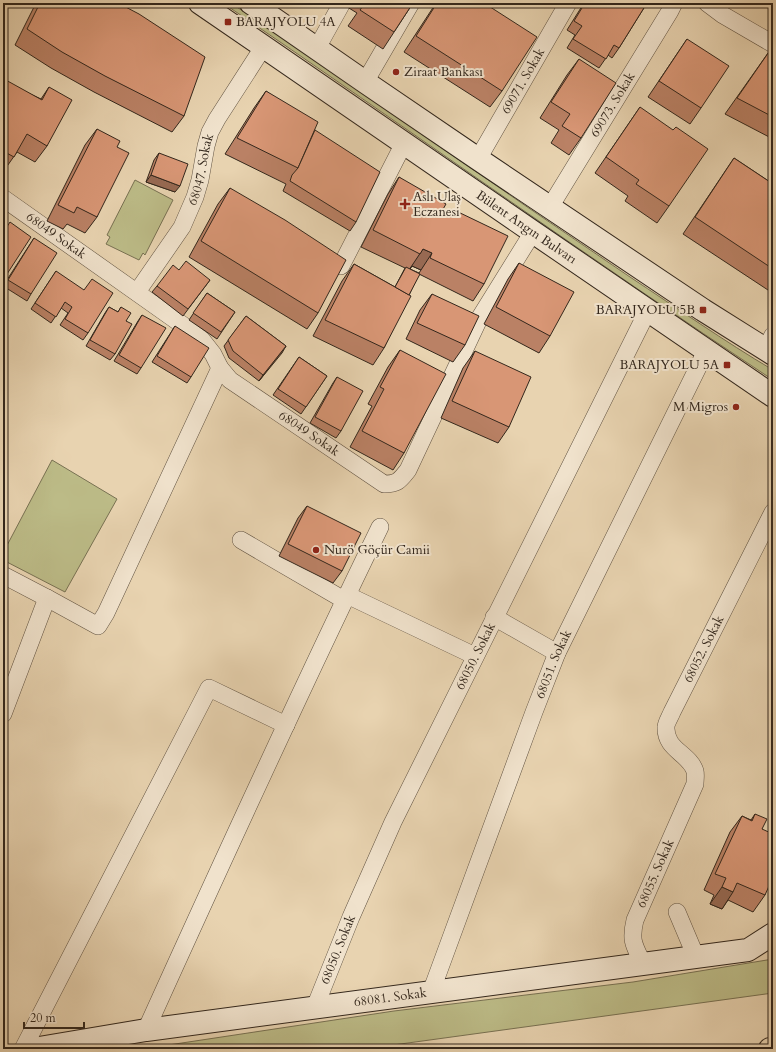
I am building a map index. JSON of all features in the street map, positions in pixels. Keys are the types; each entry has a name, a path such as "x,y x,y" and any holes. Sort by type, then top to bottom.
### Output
{"main road":[{"name":"Bülent Angın Bulvarı","path":"200,3 773,396"},
{"path":"251,3 478,159 703,310 770,346"},
{"name":"68081. Sokak","path":"33,1049 146,1030 748,950 773,934"}],"street":[{"path":"317,48 342,3"},
{"path":"365,82 410,3"},
{"name":"69071. Sokak","path":"478,159 568,3"},
{"name":"69073. Sokak","path":"550,207 674,3"},
{"path":"707,3 726,9 773,44"},
{"name":"68047. Sokak","path":"137,292 182,227 195,197 210,132 264,46"},
{"path":"341,266 404,143"},
{"name":"68049 Sokak","path":"3,198 137,292 202,340 213,354 220,368 230,380 384,484 392,484 400,480 408,470 479,319 533,232"},
{"name":"68050. Sokak","path":"315,1007 351,917 393,822 648,310"},
{"name":"68051. Sokak","path":"432,992 557,653 706,351"},
{"path":"3,575 98,626 106,613 220,368"},
{"name":"68052. Sokak","path":"695,784 695,772 689,761 674,748 667,738 666,726 773,512"},
{"path":"146,1030 345,598 380,527"},
{"path":"241,540 345,598 475,656"},
{"path":"3,714 47,598"},
{"path":"494,617 557,653"},
{"path":"23,1049 209,688 286,725"},
{"name":"68055. Sokak","path":"642,964 633,942 632,932 635,920 695,784"},
{"path":"677,912 696,957"}],"shaded area":[{"path":"223,3 231,3 580,243 719,336 773,370 773,380 634,287"},
{"path":"135,180 173,200 145,255 143,253 139,260 106,244 110,237 107,235"},
{"path":"52,460 117,499 65,592 3,560 3,553"},
{"path":"773,959 773,993 364,1049 142,1049 394,1011 633,982"}],"building":[{"path":"40,3 118,3 139,14 205,57 184,116 105,76 62,52 27,29"},
{"path":"365,3 413,3 394,32 360,10"},
{"path":"437,3 484,3 537,37 502,91 416,36"},
{"path":"585,3 647,3 619,48 614,45 606,59 573,39 582,26 574,21"},
{"path":"687,39 729,66 701,108 659,81"},
{"path":"773,46 773,117 737,98"},
{"path":"579,59 616,83 581,138 562,126 570,114 551,102"},
{"path":"4,79 42,100 49,87 72,100 47,146 27,134 14,157 3,151"},
{"path":"266,91 318,122 298,168 237,138"},
{"path":"640,107 673,130 676,127 708,149 669,206 636,184 639,180 606,157"},
{"path":"97,129 120,141 117,147 129,153 97,217 77,207 74,213 58,205"},
{"path":"315,130 380,172 356,222 290,181 292,175 298,168"},
{"path":"159,153 188,164 180,186 151,175"},
{"path":"734,158 773,184 773,269 695,217"},
{"path":"399,177 446,204 442,211 451,215 454,210 508,236 484,284 430,258 432,253 423,249 420,254 373,230"},
{"path":"230,188 285,220 346,260 318,313 201,241"},
{"path":"10,222 31,237 7,274 3,271 3,233"},
{"path":"34,238 57,253 31,294 8,280"},
{"path":"186,261 210,280 188,309 157,286 173,265 179,270"},
{"path":"519,263 574,292 550,336 496,307"},
{"path":"354,264 411,296 384,348 325,320"},
{"path":"406,267 420,274 409,295 395,287"},
{"path":"56,271 84,290 92,279 113,293 88,333 65,319 72,307 65,302 56,317 35,303"},
{"path":"207,293 235,312 221,332 193,313"},
{"path":"432,294 479,316 465,345 417,323"},
{"path":"109,307 118,312 121,307 131,313 126,321 132,324 115,354 90,340"},
{"path":"142,315 166,328 141,368 119,355"},
{"path":"246,316 286,346 263,375 233,351 228,340"},
{"path":"175,326 209,348 191,377 157,356"},
{"path":"400,350 446,374 404,453 362,431 384,389 380,387"},
{"path":"475,351 531,377 509,427 452,401"},
{"path":"299,357 327,376 306,407 278,389"},
{"path":"337,377 363,391 341,431 315,417"},
{"name":"Nurö Göçür Camii","path":"307,506 361,533 342,571 288,544"},
{"path":"755,814 767,819 762,829 773,834 773,877 765,895 737,883 733,892 722,887 726,878 715,874 742,816 752,821"}],"place":[{"name":"BARAJYOLU 4A","path":"228,22"},
{"name":"Ziraat Bankası","path":"396,72"},
{"name":"Aslı Ulaş Eczanesi","path":"405,204"},
{"name":"BARAJYOLU 5B","path":"703,310"},
{"name":"BARAJYOLU 5A","path":"727,365"},
{"name":"M Migros","path":"736,407"},
{"name":"Nurö Göçür Camii","path":"316,550"}]}
